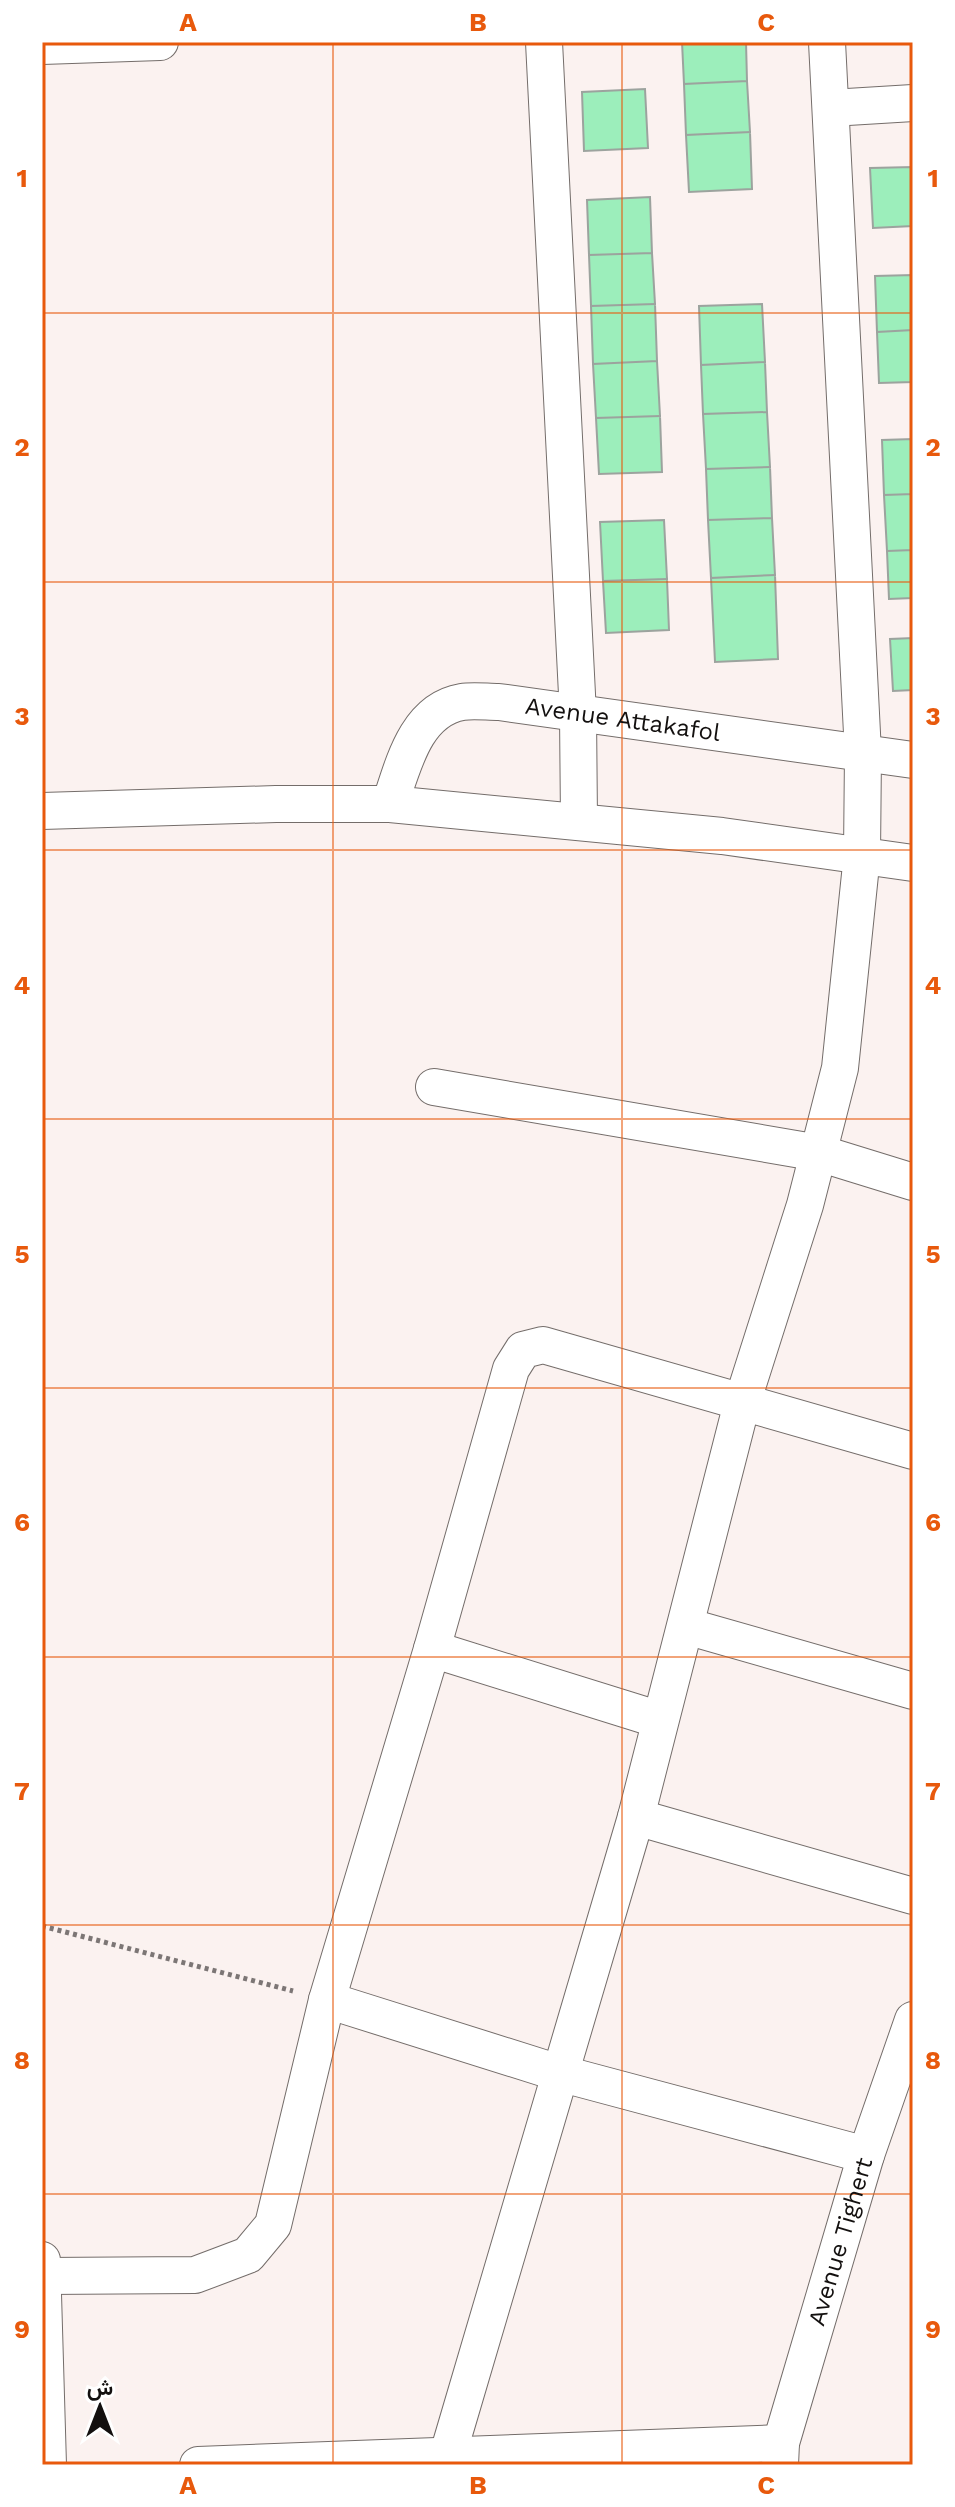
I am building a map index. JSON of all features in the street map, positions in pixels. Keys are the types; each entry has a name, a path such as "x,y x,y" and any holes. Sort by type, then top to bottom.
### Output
{"street":[{"path":"42,46 160,42"},
{"path":"544,42 578,714 579,821"},
{"path":"448,2454 636,1817 742,1403 819,1153 840,1068 862,855 863,753 827,42"},
{"path":"831,108 913,103"},
{"name":"Avenue Attakafol","path":"390,804 410,745 435,712 462,702 499,702 913,760"},
{"path":"42,811 390,804 722,836 913,863"},
{"path":"434,1087 819,1153 913,1182"},
{"path":"48,2465 43,2268 195,2275 248,2255 273,2225 327,2000 432,1649 511,1369 523,1350 543,1345 913,1451"},
{"path":"686,1626 913,1691"},
{"path":"432,1649 660,1720"},
{"path":"636,1817 913,1896"},
{"path":"327,2000 559,2073 866,2155"},
{"name":"Avenue Tighert","path":"781,2454 866,2155 913,2020"},
{"path":"198,2465 448,2454 518,2459 781,2454"}],"path":[{"path":"42,1926 327,2000"}],"building":[{"path":"682,42 746,42 747,81 684,84"},
{"path":"747,81 750,132 686,135 684,84"},
{"path":"645,89 648,148 584,151 582,92"},
{"path":"750,132 752,189 689,192 686,135"},
{"path":"913,167 913,226 873,228 870,168"},
{"path":"650,197 652,253 589,255 587,200"},
{"path":"652,253 655,304 591,306 589,255"},
{"path":"913,275 913,330 877,332 875,276"},
{"path":"655,304 657,361 593,364 591,306"},
{"path":"762,304 765,362 701,365 699,306"},
{"path":"913,330 913,382 879,383 877,332"},
{"path":"657,361 660,416 596,418 593,364"},
{"path":"765,362 767,412 703,414 701,365"},
{"path":"767,412 770,467 706,469 703,414"},
{"path":"660,416 662,472 599,474 596,418"},
{"path":"913,439 913,494 884,495 882,440"},
{"path":"770,467 772,518 708,520 706,469"},
{"path":"913,494 913,550 887,551 884,495"},
{"path":"772,518 775,575 711,578 708,520"},
{"path":"664,520 667,579 603,581 600,522"},
{"path":"913,550 913,598 889,599 887,551"},
{"path":"775,575 778,659 715,662 711,578"},
{"path":"667,579 669,630 606,633 603,581"},
{"path":"913,638 913,690 893,691 890,639"}]}
